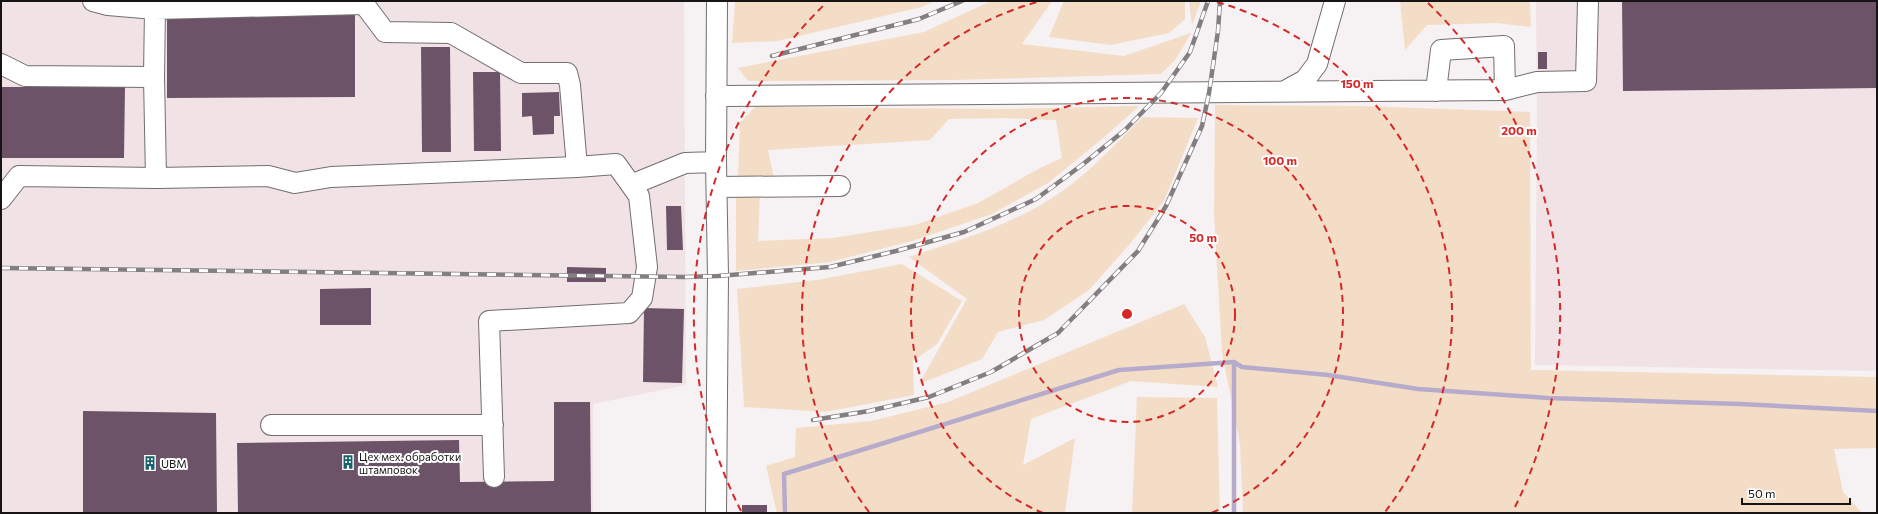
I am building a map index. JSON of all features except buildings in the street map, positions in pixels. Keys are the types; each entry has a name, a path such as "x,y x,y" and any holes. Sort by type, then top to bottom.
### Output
{"street":[{"path":"93,1 108,5 155,9 364,4 385,32 451,33 521,74 567,73 570,85 577,167"},
{"path":"716,513 718,276 716,162 717,1"},
{"path":"1285,91 1304,80 1316,64 1335,1"},
{"path":"716,96 1505,90 1537,82 1586,81 1588,1"},
{"path":"155,9 154,77 156,178"},
{"path":"1436,91 1441,50 1504,46 1505,90"},
{"path":"1,64 25,76 154,77"},
{"path":"631,185 685,163 716,162"},
{"path":"1,199 18,176 156,178 268,176 295,183 331,177 577,167 616,164 639,196 647,267 642,298 629,313 489,321 494,477"},
{"path":"717,187 840,186"},
{"path":"271,425 493,425"}],"shaded area":[{"path":"1,1 684,1 686,385 593,404 593,513 1,513"},
{"path":"735,1 934,1 922,7 778,41 732,43"},
{"path":"991,1 1052,1 1022,44 1124,56 1191,33 1176,59 1161,74 954,80 748,81 738,68 924,32"},
{"path":"1064,1 1185,1 1185,19 1169,33 1111,45 1049,37"},
{"path":"1189,1 1201,1 1192,25"},
{"path":"1400,1 1530,1 1531,27 1497,23 1427,25 1405,50"},
{"path":"1536,1 1877,1 1877,371 1535,365 1537,110"},
{"path":"1215,105 1360,106 1530,112 1531,370 1877,377 1877,448 1834,449 1843,492 1862,513 1243,513 1240,444 1222,353 1214,214"},
{"path":"1139,106 1101,140 1048,183 992,214 912,241 830,262 736,271 736,191 760,193 758,241 833,238 915,225 978,203 1040,168 1062,158 1056,120 1002,118 949,119 930,140 768,150 774,178 738,179 740,123 755,107 1001,109"},
{"path":"1143,117 1198,118 1164,201 1129,245 1089,290 1044,320 998,332 982,359 919,384 967,299 909,257 964,239 1000,225 1052,198 1076,181"},
{"path":"902,264 962,301 937,344 913,361 914,395 825,412 744,407 737,289 817,280"},
{"path":"1184,304 1205,337 1218,387 1131,381 1031,419 1023,465 1075,438 1065,513 777,513 766,466 795,457 796,428 871,421 948,402"},
{"path":"1137,397 1217,398 1220,513 1132,513"}],"waterway":[{"path":"785,513 784,474 1119,370 1234,362 1242,367 1328,375 1418,389 1548,398 1740,404 1877,411"},
{"path":"1234,362 1234,513"}],"railway":[{"path":"772,56 919,19 962,1"},
{"path":"1,268 685,277 718,276 830,267 964,232 1036,199 1082,165 1125,130 1161,93 1190,52 1208,1"},
{"path":"813,420 869,411 929,397 991,372 1058,333 1138,251 1166,206 1202,126 1209,93 1218,31 1220,1"}],"place":[{"name":"Цех мех. обработки штамповок","path":"348,462"},
{"name":"UBM","path":"150,463"}]}
